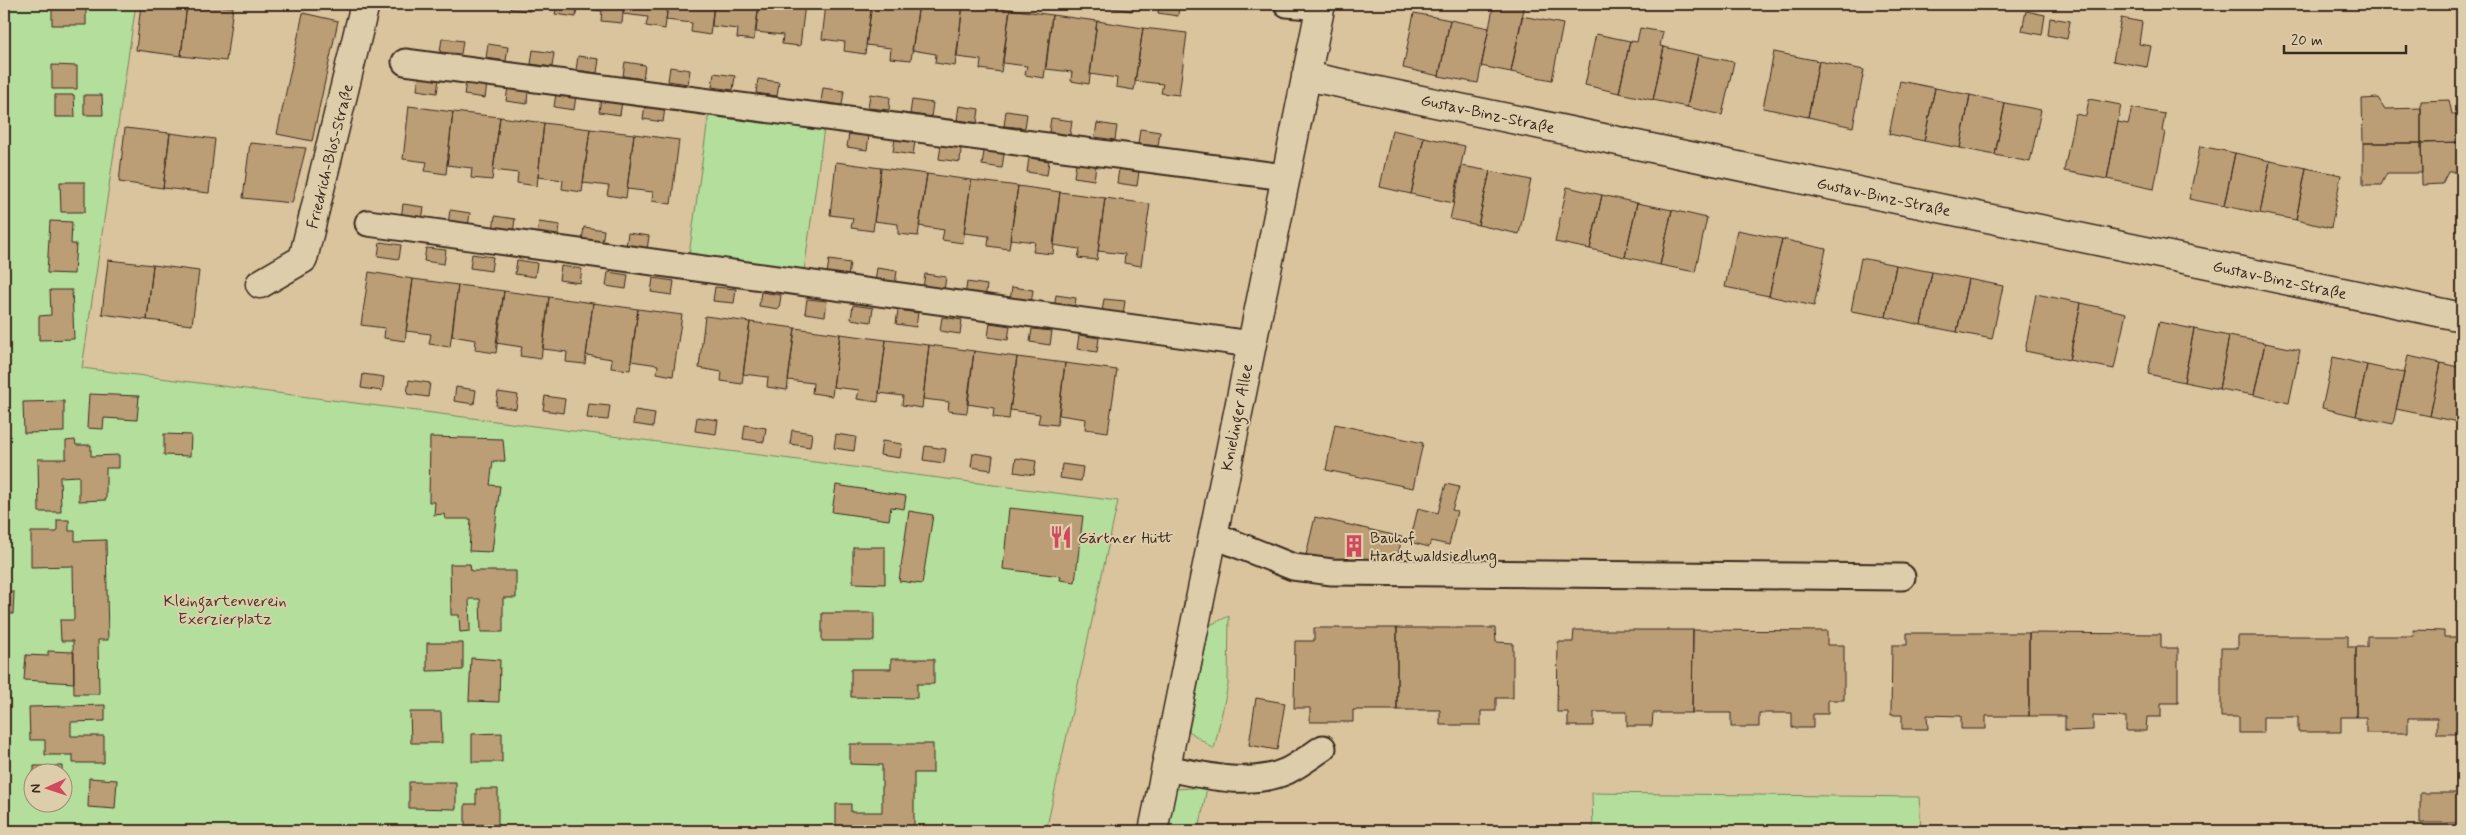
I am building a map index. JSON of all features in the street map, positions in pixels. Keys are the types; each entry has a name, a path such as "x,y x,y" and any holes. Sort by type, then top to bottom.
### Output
{"street":[{"name":"Friedrich-Blos-Straße","path":"260,284 303,259 365,4"},
{"name":"Knielinger Allee","path":"1153,831 1320,5"},
{"name":"Gustav-Binz-Straße","path":"1306,76 2462,318"}],"lane":[{"path":"1287,4 1320,5"},
{"path":"405,62 1284,177"},
{"path":"368,222 1251,344"},
{"path":"1213,534 1293,567 1332,572 1902,577"},
{"path":"1166,768 1225,778 1258,779 1286,771 1323,748"}],"green space":[{"name":"Kleingartenverein Exerzierplatz","path":"4,4 136,4 82,368 1118,501 1046,831 4,831"},
{"path":"709,112 824,128 804,271 689,255"},
{"path":"1229,616 1228,685 1214,749 1189,731 1210,625"},
{"path":"1207,787 1199,831 1170,831 1167,829 1176,789"},
{"path":"1592,793 1919,797 1921,830 1593,831"}],"building":[{"path":"52,4 86,4 86,25 52,25"},
{"path":"141,4 187,4 181,56 136,50"},
{"path":"187,4 233,7 226,61 181,56"},
{"path":"511,4 531,4 530,11 510,9"},
{"path":"557,4 577,4 576,17 555,14"},
{"path":"577,4 624,4 622,23 601,21 602,11 577,8"},
{"path":"624,4 668,4 665,29 646,26 648,17 623,14"},
{"path":"668,4 714,4 710,35 691,32 692,23 666,20"},
{"path":"714,4 759,4 754,40 737,38 738,29 712,26"},
{"path":"759,4 805,4 800,46 782,44 783,35 756,32"},
{"path":"826,4 872,4 865,54 844,51 845,42 822,39"},
{"path":"872,4 919,4 911,60 890,58 891,48 866,45"},
{"path":"919,4 963,4 955,66 935,63 936,54 912,50"},
{"path":"963,4 1010,9 1001,72 980,69 981,60 957,57"},
{"path":"1112,4 1133,4 1132,11 1111,8"},
{"path":"1159,4 1179,4 1178,16 1158,13"},
{"path":"1494,4 1525,4 1511,72 1481,66"},
{"path":"1010,9 1052,15 1044,78 1025,75 1027,66 1003,63"},
{"path":"2026,11 2045,15 2042,35 2022,31"},
{"path":"303,13 338,21 312,141 277,134"},
{"path":"1414,13 1450,20 1439,76 1403,68"},
{"path":"1052,15 1097,21 1089,84 1071,81 1072,72 1046,69"},
{"path":"1522,16 1563,24 1552,80 1511,72"},
{"path":"2050,18 2070,21 2067,39 2048,35"},
{"path":"2121,18 2142,22 2139,44 2151,46 2147,67 2113,61"},
{"path":"1450,20 1489,28 1478,83 1439,76"},
{"path":"1097,21 1143,28 1134,90 1116,87 1117,78 1090,74"},
{"path":"1143,28 1187,33 1179,95 1161,93 1163,84 1135,81"},
{"path":"1640,28 1663,32 1660,46 1664,47 1653,100 1619,93 1630,41 1637,42"},
{"path":"1596,34 1630,41 1619,93 1585,85"},
{"path":"442,38 463,41 461,54 440,52"},
{"path":"488,44 508,47 506,61 486,58"},
{"path":"1664,47 1698,55 1687,107 1653,100"},
{"path":"533,50 554,53 552,67 531,64"},
{"path":"1774,52 1819,61 1808,117 1763,108"},
{"path":"1698,55 1734,62 1722,115 1687,107"},
{"path":"578,56 599,59 597,73 576,70"},
{"path":"1819,61 1864,70 1853,127 1808,117"},
{"path":"625,62 645,65 643,79 623,76"},
{"path":"52,65 77,66 77,89 52,89"},
{"path":"670,67 690,70 688,84 668,81"},
{"path":"714,73 735,76 733,90 712,87"},
{"path":"419,76 439,79 437,93 417,90"},
{"path":"758,79 779,82 777,96 756,93"},
{"path":"466,81 487,84 485,98 464,95"},
{"path":"1900,81 1935,88 1924,141 1889,134"},
{"path":"508,87 528,90 527,104 506,101"},
{"path":"823,88 844,91 842,105 821,102"},
{"path":"1935,88 1970,95 1960,148 1924,141"},
{"path":"556,93 576,96 574,110 554,107"},
{"path":"870,94 890,97 889,110 868,108"},
{"path":"55,95 74,95 75,117 55,117"},
{"path":"84,95 102,95 103,115 84,115"},
{"path":"1970,95 2005,103 1995,155 1960,148"},
{"path":"601,98 622,101 620,115 599,112"},
{"path":"2378,98 2385,109 2421,108 2421,143 2363,143 2362,99"},
{"path":"2089,99 2121,105 2107,179 2064,171 2075,114 2086,116"},
{"path":"912,100 933,103 931,117 910,114"},
{"path":"2449,100 2452,114 2462,114 2462,142 2421,143 2421,101"},
{"path":"2005,103 2041,110 2030,162 1995,155"},
{"path":"645,105 665,108 663,122 643,119"},
{"path":"409,106 453,112 446,174 425,171 427,162 403,159"},
{"path":"959,106 979,109 977,123 957,120"},
{"path":"2132,108 2165,114 2162,131 2165,132 2154,189 2107,179 2118,122 2128,124"},
{"path":"1006,111 1027,114 1025,128 1004,126"},
{"path":"453,112 500,117 492,180 471,178 472,168 447,165"},
{"path":"500,117 544,123 537,186 517,183 518,173 493,170"},
{"path":"1051,118 1072,121 1070,135 1049,132"},
{"path":"544,123 590,129 582,192 562,189 563,180 538,177"},
{"path":"1097,123 1117,126 1115,140 1095,137"},
{"path":"125,128 170,133 163,188 119,182"},
{"path":"590,129 634,134 626,198 607,195 609,186 583,183"},
{"path":"1140,129 1160,132 1158,146 1138,144"},
{"path":"1392,130 1424,137 1411,194 1380,187"},
{"path":"170,133 215,139 209,193 163,188"},
{"path":"849,133 869,136 867,150 847,147"},
{"path":"634,134 679,140 671,204 652,201 653,192 627,189"},
{"path":"1424,137 1465,146 1453,203 1411,194"},
{"path":"895,139 915,141 913,155 893,152"},
{"path":"2462,142 2462,172 2448,172 2442,184 2422,185 2421,143"},
{"path":"250,143 306,148 292,203 243,198"},
{"path":"2363,143 2421,143 2422,173 2387,173 2381,185 2363,185"},
{"path":"941,145 961,148 960,162 939,159"},
{"path":"2200,146 2235,153 2224,206 2189,199"},
{"path":"984,151 1004,154 1002,168 982,165"},
{"path":"2235,153 2270,161 2260,213 2224,206"},
{"path":"1029,158 1049,161 1047,175 1027,172"},
{"path":"2270,161 2306,168 2296,220 2260,213"},
{"path":"836,162 881,168 873,231 851,228 853,218 830,215"},
{"path":"1076,163 1096,166 1094,180 1074,177"},
{"path":"1462,166 1490,171 1478,225 1450,219"},
{"path":"881,168 927,174 918,236 898,234 898,224 874,221"},
{"path":"2306,168 2341,175 2331,228 2296,220"},
{"path":"1119,169 1139,172 1137,186 1117,183"},
{"path":"1490,171 1531,180 1519,234 1478,225"},
{"path":"927,174 971,180 963,243 942,240 944,230 919,226"},
{"path":"971,180 1018,186 1009,249 988,246 989,236 964,233"},
{"path":"60,182 85,182 85,212 61,212"},
{"path":"1018,186 1060,192 1053,254 1033,252 1035,242 1010,239"},
{"path":"1567,187 1602,195 1590,249 1555,242"},
{"path":"1060,192 1105,198 1097,260 1078,258 1080,249 1053,245"},
{"path":"1602,195 1637,203 1625,257 1590,249"},
{"path":"1105,198 1150,204 1141,266 1124,263 1125,254 1098,251"},
{"path":"1637,203 1672,210 1660,265 1625,257"},
{"path":"403,204 424,207 422,221 401,219"},
{"path":"450,210 470,213 468,227 448,224"},
{"path":"1672,210 1707,218 1695,272 1660,265"},
{"path":"495,216 515,219 513,233 493,230"},
{"path":"50,221 72,222 71,244 76,244 74,274 47,273"},
{"path":"539,222 560,225 558,239 537,236"},
{"path":"584,227 604,230 602,244 582,241"},
{"path":"1737,230 1782,239 1769,296 1725,287"},
{"path":"628,233 649,236 647,250 626,247"},
{"path":"1782,239 1826,249 1814,306 1769,296"},
{"path":"380,242 401,245 399,259 378,256"},
{"path":"426,248 446,250 444,264 424,261"},
{"path":"472,254 493,257 491,271 470,268"},
{"path":"1861,258 1896,265 1886,317 1851,311"},
{"path":"108,260 153,265 147,320 102,314"},
{"path":"517,260 537,263 535,277 515,274"},
{"path":"829,260 850,263 848,277 827,274"},
{"path":"153,265 199,271 192,325 147,320"},
{"path":"1896,265 1932,272 1921,325 1886,317"},
{"path":"561,266 582,269 580,283 559,280"},
{"path":"877,268 897,271 895,285 875,282"},
{"path":"369,272 413,279 405,341 384,338 385,328 361,325"},
{"path":"608,272 628,275 626,289 606,286"},
{"path":"1932,272 1968,279 1957,332 1921,325"},
{"path":"925,274 946,277 944,291 923,288"},
{"path":"653,278 674,281 672,295 651,292"},
{"path":"413,279 458,285 450,347 429,344 431,334 406,331"},
{"path":"1968,279 2003,286 1992,339 1957,332"},
{"path":"967,282 987,285 985,299 965,296"},
{"path":"458,285 504,291 496,353 475,350 476,340 452,336"},
{"path":"715,287 736,289 734,303 713,301"},
{"path":"1012,287 1033,290 1031,304 1010,301"},
{"path":"50,290 72,290 74,339 39,340 39,316 51,315"},
{"path":"504,291 549,297 541,359 520,356 522,347 496,343"},
{"path":"761,292 781,295 779,309 759,306"},
{"path":"2036,294 2081,303 2069,360 2025,351"},
{"path":"1056,295 1076,298 1074,312 1054,309"},
{"path":"549,297 593,303 585,364 566,362 567,352 543,349"},
{"path":"807,299 827,301 825,316 805,313"},
{"path":"1104,299 1125,301 1123,315 1102,312"},
{"path":"593,303 638,309 630,370 611,368 612,359 586,355"},
{"path":"2081,303 2126,313 2114,369 2069,360"},
{"path":"853,305 873,308 871,322 851,319"},
{"path":"638,309 682,315 673,376 657,373 658,365 631,361"},
{"path":"898,310 918,313 916,327 896,324"},
{"path":"705,316 750,322 742,384 721,381 722,372 699,368"},
{"path":"942,317 962,320 960,334 940,331"},
{"path":"750,322 795,328 787,390 767,387 768,377 743,374"},
{"path":"2159,322 2194,329 2184,382 2148,374"},
{"path":"990,323 1010,326 1008,340 988,337"},
{"path":"795,328 840,334 832,396 812,393 813,383 788,380"},
{"path":"1032,329 1052,331 1050,345 1030,342"},
{"path":"2194,329 2229,336 2219,389 2184,382"},
{"path":"840,334 886,340 878,402 857,399 859,390 833,387"},
{"path":"1079,335 1099,338 1097,352 1077,349"},
{"path":"2229,336 2265,343 2254,395 2219,389"},
{"path":"886,340 929,345 922,408 902,405 903,396 879,393"},
{"path":"2265,343 2300,350 2289,403 2254,395"},
{"path":"929,345 974,351 967,413 948,411 949,402 923,399"},
{"path":"974,351 1017,357 1009,419 993,417 994,408 967,404"},
{"path":"2408,356 2441,363 2430,416 2396,409"},
{"path":"1017,357 1065,363 1057,425 1038,423 1040,414 1010,410"},
{"path":"2333,357 2367,365 2356,416 2322,408"},
{"path":"1065,363 1117,370 1108,432 1085,429 1086,419 1059,415"},
{"path":"2441,363 2462,368 2462,423 2430,416"},
{"path":"2367,365 2404,373 2393,424 2356,416"},
{"path":"363,374 384,377 382,391 361,388"},
{"path":"409,380 430,383 428,397 407,394"},
{"path":"456,387 476,390 474,404 454,401"},
{"path":"498,392 518,395 516,409 496,406"},
{"path":"89,394 139,396 137,420 104,418 103,429 87,428"},
{"path":"545,396 565,399 563,413 543,410"},
{"path":"64,401 64,432 24,433 23,402"},
{"path":"589,404 610,406 608,420 587,418"},
{"path":"635,410 655,413 653,427 633,424"},
{"path":"697,417 718,420 716,434 695,431"},
{"path":"1335,424 1423,443 1413,488 1326,470"},
{"path":"745,425 766,428 764,442 743,439"},
{"path":"792,430 812,433 810,447 790,444"},
{"path":"164,434 191,435 190,456 164,455"},
{"path":"836,434 856,437 854,451 834,448"},
{"path":"430,437 503,439 505,461 493,461 490,485 500,486 492,552 469,551 471,519 445,519 444,514 434,515 435,502 429,502"},
{"path":"75,440 76,445 91,445 91,456 119,455 119,468 106,468 106,500 79,501 79,476 60,477 61,512 39,512 38,459 66,459 66,441"},
{"path":"882,441 902,444 900,458 880,455"},
{"path":"925,446 946,449 944,463 923,460"},
{"path":"973,453 993,456 991,470 971,467"},
{"path":"1016,458 1036,461 1034,475 1014,472"},
{"path":"1062,464 1083,467 1081,481 1060,478"},
{"path":"1446,484 1459,487 1452,510 1457,511 1449,545 1431,541 1429,547 1410,542 1418,508 1438,513"},
{"path":"836,485 906,496 904,509 891,507 889,520 832,512"},
{"path":"1009,508 1083,516 1075,582 1060,580 1061,576 1003,569"},
{"path":"909,511 933,515 922,584 899,581"},
{"name":"Bauhof Hardtwaldsiedlung","path":"1315,517 1402,537 1396,564 1338,563 1306,555"},
{"path":"57,520 69,520 69,531 75,531 75,541 106,540 108,640 98,640 99,694 74,694 73,641 61,641 60,620 74,620 73,566 31,567 31,532 57,532"},
{"path":"853,547 885,547 885,584 853,583"},
{"path":"450,564 470,564 471,571 516,571 516,598 503,598 503,632 481,632 480,599 469,599 470,631 460,632 459,615 451,615"},
{"path":"4,592 14,592 13,614 4,614"},
{"path":"822,613 874,613 874,641 822,641"},
{"path":"1314,628 1397,628 1397,710 1353,710 1353,722 1310,722 1310,708 1294,708 1295,641 1314,641"},
{"path":"1397,628 1495,628 1496,642 1513,643 1513,698 1496,698 1496,711 1481,711 1481,725 1440,725 1440,710 1397,710"},
{"path":"1574,630 1693,630 1692,713 1653,713 1652,726 1627,726 1627,712 1594,712 1594,726 1568,726 1568,712 1557,712 1558,642 1573,642"},
{"path":"1693,630 1827,631 1827,645 1844,645 1844,700 1828,700 1828,714 1813,714 1813,728 1792,728 1792,713 1759,713 1759,727 1731,727 1731,713 1692,713"},
{"path":"2413,630 2444,631 2444,637 2462,637 2462,734 2437,734 2437,718 2408,718 2408,733 2366,733 2366,717 2356,717 2356,647 2367,647 2367,636 2414,636"},
{"path":"1907,633 2029,633 2029,716 1986,716 1986,729 1961,729 1961,716 1927,715 1928,729 1902,729 1902,715 1891,715 1892,645 1907,645"},
{"path":"2029,633 2161,634 2161,648 2178,648 2178,703 2161,703 2161,717 2147,717 2146,731 2126,731 2126,717 2093,716 2093,730 2065,731 2065,716 2029,716"},
{"path":"2238,636 2348,636 2348,647 2356,647 2356,717 2341,717 2341,732 2298,732 2298,717 2263,717 2263,733 2239,733 2239,717 2221,717 2221,648 2238,648"},
{"path":"427,643 463,643 463,670 427,671"},
{"path":"48,651 74,652 74,683 24,680 26,655 48,656"},
{"path":"471,658 500,660 499,702 469,701"},
{"path":"891,659 934,659 934,684 917,684 917,698 851,697 851,669 891,669"},
{"path":"1256,698 1285,703 1277,750 1249,745"},
{"path":"105,705 105,721 71,722 71,736 104,736 104,763 73,763 73,755 45,755 45,740 30,740 29,707"},
{"path":"410,712 441,712 442,743 411,743"},
{"path":"502,733 502,762 472,762 472,734"},
{"path":"850,744 933,744 933,773 914,773 914,827 836,827 836,804 851,804 851,812 882,812 882,765 850,764"},
{"path":"89,778 117,780 115,809 88,807"},
{"path":"409,782 456,782 456,809 409,808"},
{"path":"476,789 498,789 498,825 477,825 477,830 465,830 465,804 476,804"},
{"path":"2420,793 2462,793 2462,823 2420,823"}],"place":[{"name":"Gärtner Hütt","path":"1061,537"},
{"name":"Bauhof Hardtwaldsiedlung","path":"1354,546"}]}
